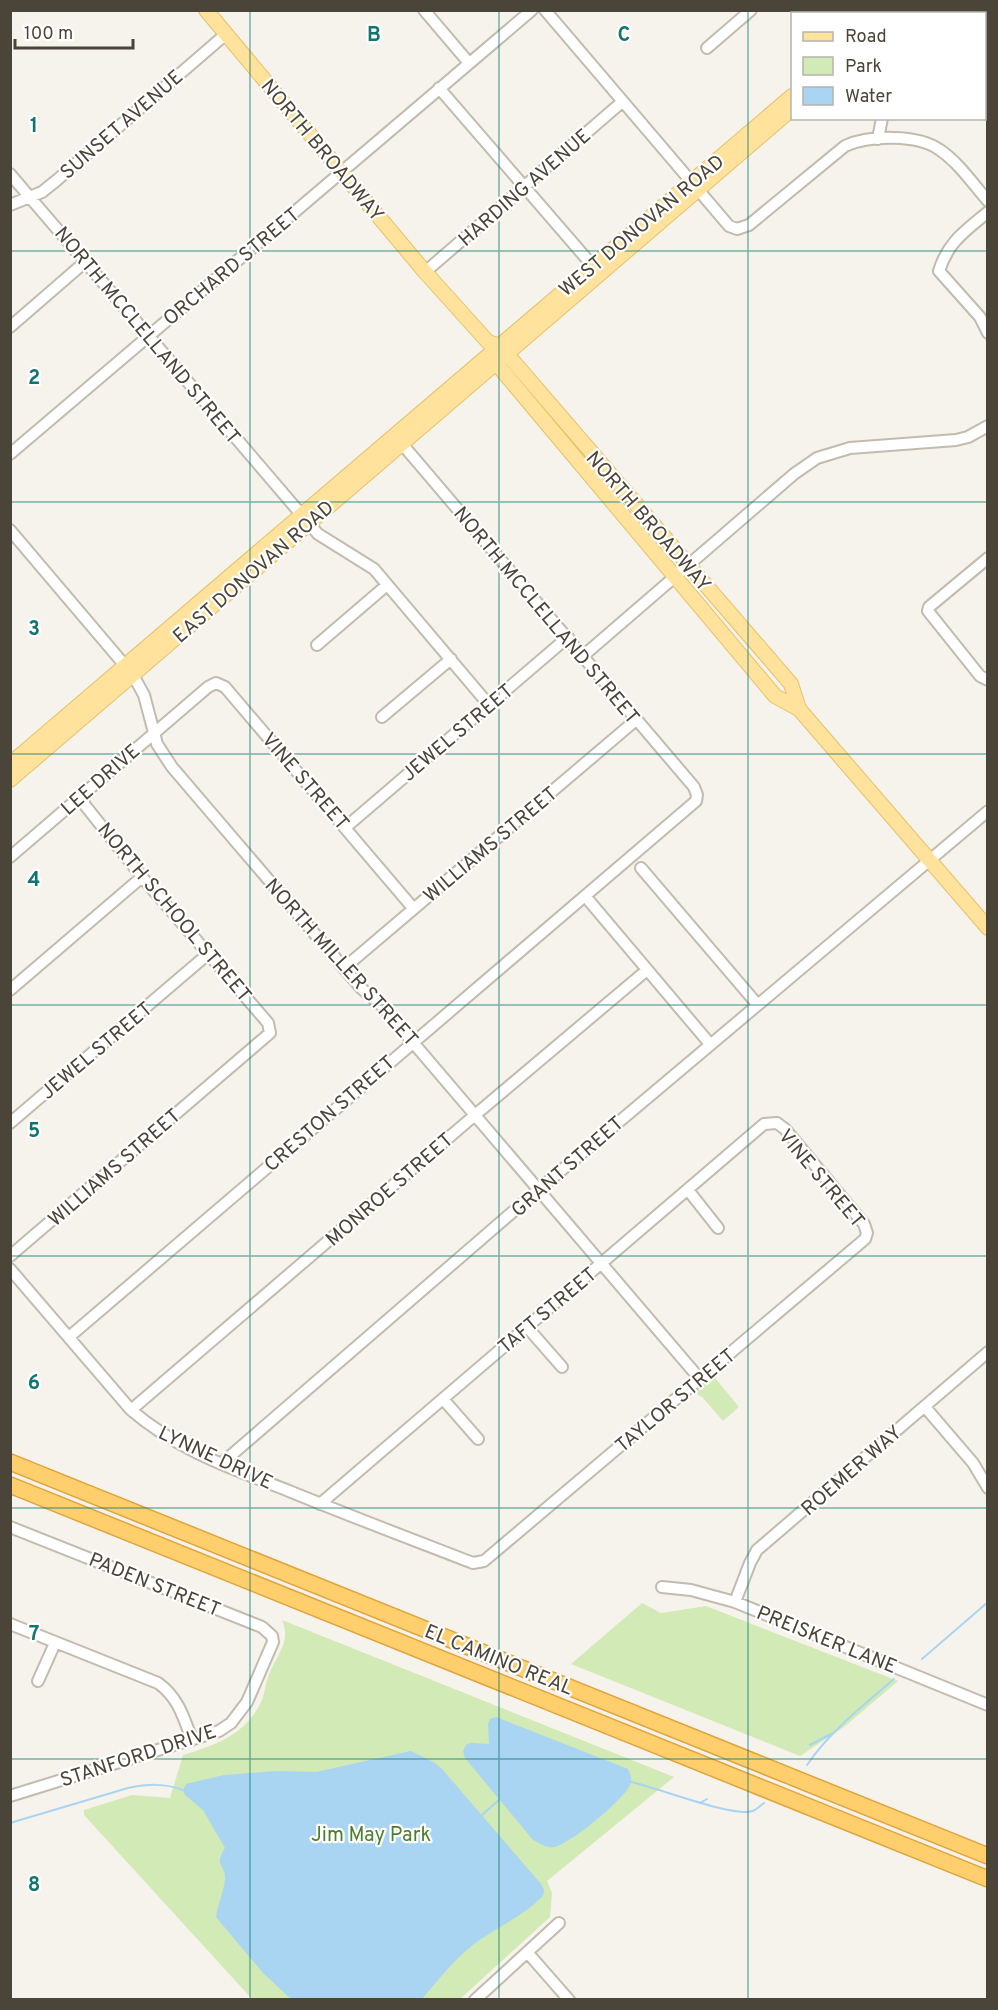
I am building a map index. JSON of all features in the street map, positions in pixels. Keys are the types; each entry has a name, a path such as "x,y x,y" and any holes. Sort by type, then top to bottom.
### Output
{"highway":[{"name":"EL CAMINO REAL","path":"10,1462 987,1856"},
{"name":"EL CAMINO REAL","path":"10,1485 987,1878"}],"main road":[{"name":"NORTH BROADWAY","path":"207,10 425,272 791,684 799,709"},
{"name":"WEST DONOVAN ROAD","path":"695,186 791,97"},
{"name":"WEST DONOVAN ROAD","path":"496,352 695,186 791,110"},
{"name":"NORTH BROADWAY","path":"496,352 675,576 775,696 799,709 987,928"},
{"name":"EAST DONOVAN ROAD","path":"10,764 129,670 398,440 496,352"},
{"name":"EAST DONOVAN ROAD","path":"10,780 129,670"}],"street":[{"path":"424,10 469,63"},
{"name":"ORCHARD STREET","path":"10,454 532,10"},
{"path":"545,10 729,226 742,228 749,225 845,146 862,140 897,139 934,146 952,160 987,201"},
{"path":"707,48 751,10"},
{"name":"SUNSET AVENUE","path":"10,206 42,192 226,34"},
{"path":"440,88 597,270"},
{"name":"HARDING AVENUE","path":"425,272 622,102"},
{"path":"879,139 882,120"},
{"name":"NORTH MCCLELLAND STREET","path":"10,174 305,520 318,534 374,569 489,705"},
{"path":"987,212 952,242 944,255 939,271 980,317 987,333"},
{"path":"10,327 85,262"},
{"path":"583,656 794,474 817,458 850,447 956,440 968,437 987,426"},
{"name":"NORTH MCCLELLAND STREET","path":"398,440 568,637 694,787 697,795"},
{"name":"NORTH MILLER STREET","path":"12,535 129,670 144,695 157,744 172,767 361,988 382,1006 699,1378"},
{"path":"987,558 929,607 928,611 980,676 987,680"},
{"path":"317,645 387,585"},
{"name":"JEWEL STREET","path":"346,827 568,637"},
{"path":"382,717 451,659"},
{"name":"VINE STREET","path":"190,701 216,683 225,687 413,908"},
{"name":"LEE DRIVE","path":"10,857 190,701"},
{"name":"WILLIAMS STREET","path":"344,968 636,720"},
{"name":"NORTH SCHOOL STREET","path":"83,794 84,804 142,877 268,1023 270,1029"},
{"name":"CRESTON STREET","path":"69,1337 693,804 697,795"},
{"name":"GRANT STREET","path":"221,1464 538,1190 987,811"},
{"path":"641,868 757,1004"},
{"path":"10,990 142,877"},
{"path":"585,896 710,1044"},
{"name":"JEWEL STREET","path":"10,1123 208,954"},
{"name":"MONROE STREET","path":"131,1410 647,970"},
{"name":"WILLIAMS STREET","path":"10,1256 261,1041 270,1033 270,1029"},
{"name":"VINE STREET","path":"777,1123 785,1129 864,1224 867,1233"},
{"name":"TAFT STREET","path":"320,1504 764,1124 777,1123"},
{"path":"688,1190 718,1228"},
{"name":"TAYLOR STREET","path":"479,1564 544,1512 865,1239 867,1233"},
{"name":"LYNNE DRIVE","path":"10,1269 131,1410 150,1426 177,1443 221,1464 320,1504 479,1564"},
{"path":"526,1327 562,1367"},
{"name":"ROEMER WAY","path":"735,1602 757,1550 987,1352"},
{"path":"443,1399 478,1439"},
{"path":"925,1407 973,1463 987,1488"},
{"name":"PADEN STREET","path":"10,1527 262,1627 272,1636 273,1642 266,1661"},
{"name":"PREISKER LANE","path":"662,1587 691,1590 735,1602 987,1705"},
{"path":"10,1624 158,1683 165,1688 180,1708 192,1740"},
{"path":"38,1681 55,1643"},
{"name":"STANFORD DRIVE","path":"10,1796 219,1731 240,1714 248,1702 266,1661"},
{"path":"475,2000 559,1923"},
{"path":"527,1952 569,2000"}],"green space":[{"path":"716,1373 716,1379 739,1407 723,1421 703,1398 694,1392"},
{"path":"642,1603 661,1613 706,1606 898,1681 844,1727 800,1756 571,1664"},
{"name":"Jim May Park","path":"282,1620 674,1777 547,1881 552,1893 550,1917 460,1999 252,1999 84,1815 84,1810 132,1795 170,1798 183,1755 218,1743 238,1731 247,1723 261,1702 268,1678 284,1642 285,1628"}],"water":[{"path":"496,1717 628,1769 631,1778 630,1785 606,1811 584,1830 563,1843 549,1847 533,1840 465,1758 463,1751 466,1745 470,1743 489,1744 488,1724 490,1719"},
{"path":"411,1751 442,1769 541,1884 544,1890 543,1896 521,1914 464,1952 422,1999 291,1999 263,1973 216,1917 224,1884 225,1874 220,1859 225,1848 203,1810 185,1795 183,1790 186,1784 224,1775 276,1771 316,1772"}],"waterway":[{"path":"922,1659 988,1602"},
{"path":"807,1765 836,1730 894,1679"},
{"path":"810,1745 831,1734"},
{"path":"631,1782 729,1810 753,1811 764,1803"},
{"path":"10,1823 128,1788 156,1785 183,1790"},
{"path":"482,1815 500,1799"},
{"path":"700,1803 707,1799"}]}
